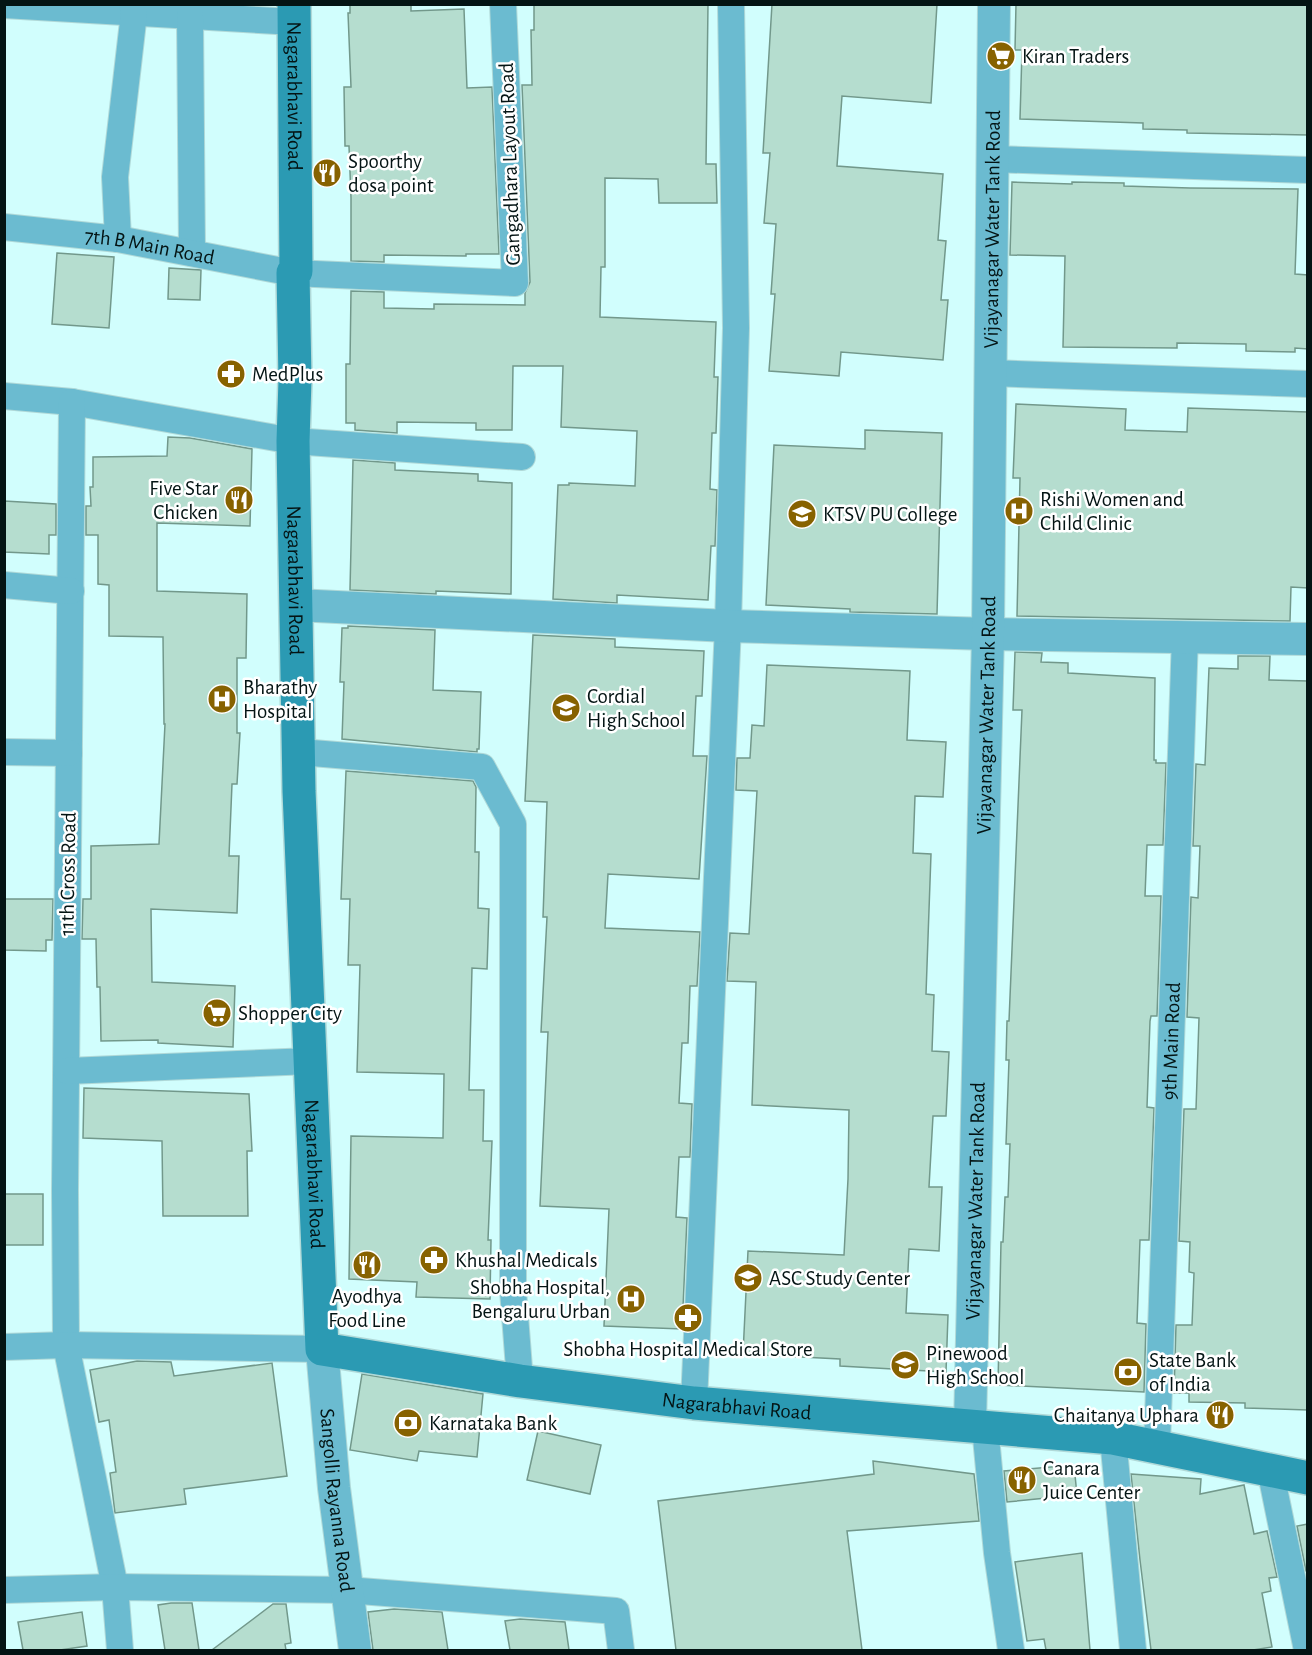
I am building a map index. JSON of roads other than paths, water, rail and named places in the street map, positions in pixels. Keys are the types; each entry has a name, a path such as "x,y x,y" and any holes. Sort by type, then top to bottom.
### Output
{"main road":[{"name":"Nagarabhavi Road","path":"294,13 296,271 293,273 295,380 293,441 299,791 322,1350 520,1381 694,1403 1113,1438 1308,1478"}],"street":[{"path":"4,4 180,12 294,13"},
{"name":"Gangadhara Layout Road","path":"293,273 515,283 503,4"},
{"path":"694,1403 728,626 736,328 731,4"},
{"name":"Vijayanagar Water Tank Road","path":"978,1427 994,4"},
{"path":"118,239 115,177 133,9"},
{"path":"180,12 192,253"},
{"path":"993,159 1308,170"},
{"name":"7th B Main Road","path":"4,227 118,239 293,273"},
{"path":"990,373 1308,384"},
{"path":"4,396 72,402 293,441 522,457"},
{"name":"11th Cross Road","path":"72,402 66,1345 115,1587 120,1650"},
{"path":"4,585 71,591"},
{"path":"296,605 728,626 988,634 1308,639"},
{"name":"9th Main Road","path":"1157,1446 1185,637"},
{"path":"4,752 69,753"},
{"path":"300,752 482,767 513,824 513,1290 520,1381"},
{"path":"67,1071 311,1061"},
{"path":"4,1347 66,1345 322,1350"},
{"name":"Sangolli Rayanna Road","path":"322,1350 334,1488 355,1650"},
{"path":"978,1427 1011,1650"},
{"path":"1113,1438 1133,1650"},
{"path":"1270,1469 1307,1650"},
{"path":"4,1590 115,1587 347,1590 616,1611 621,1650"}],"place":[{"name":"Kiran Traders","path":"1001,56"},
{"name":"Spoorthy dosa point","path":"327,173"},
{"name":"MedPlus","path":"231,374"},
{"name":"Five Star Chicken","path":"239,500"},
{"name":"Rishi Women and Child Clinic","path":"1019,511"},
{"name":"KTSV PU College","path":"802,514"},
{"name":"Bharathy Hospital","path":"222,699"},
{"name":"Cordial High School","path":"566,708"},
{"name":"Shopper City","path":"217,1013"},
{"name":"Khushal Medicals","path":"434,1260"},
{"name":"Ayodhya Food Line","path":"367,1265"},
{"name":"ASC Study Center","path":"748,1278"},
{"name":"Shobha Hospital, Bengaluru Urban","path":"631,1299"},
{"name":"Shobha Hospital Medical Store","path":"688,1318"},
{"name":"Pinewood High School","path":"905,1365"},
{"name":"State Bank of India","path":"1128,1372"},
{"name":"Chaitanya Uphara","path":"1220,1415"},
{"name":"Karnataka Bank","path":"408,1423"},
{"name":"Canara Juice Center","path":"1022,1480"}]}
